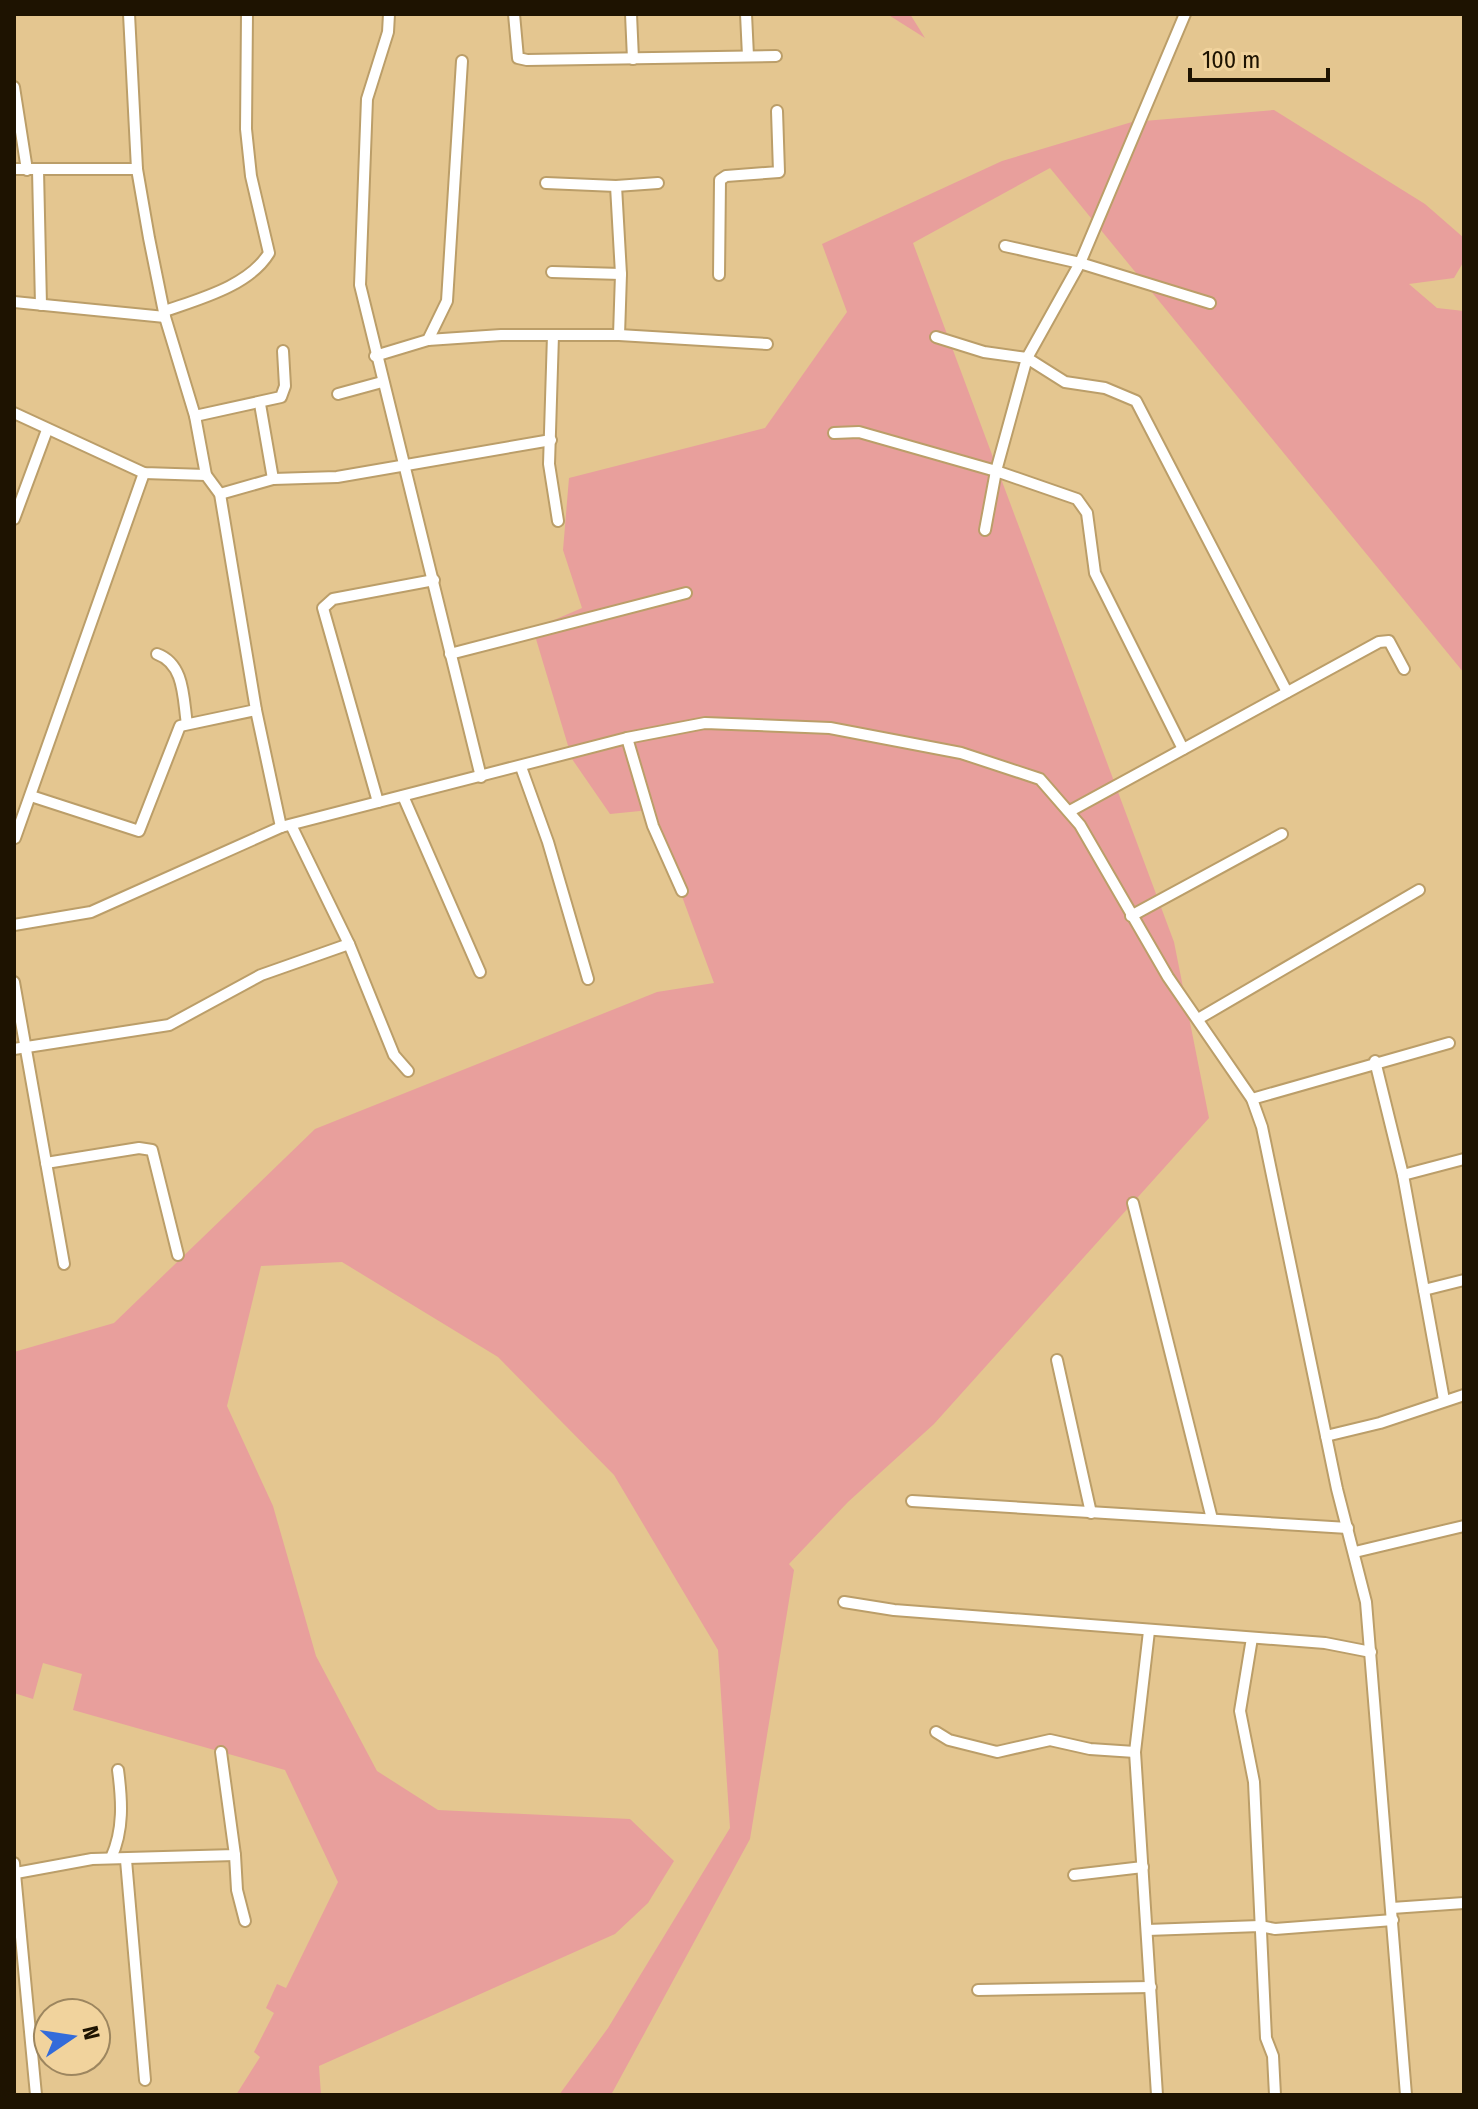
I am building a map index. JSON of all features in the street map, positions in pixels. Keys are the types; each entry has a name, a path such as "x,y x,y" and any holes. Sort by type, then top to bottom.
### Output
{"street":[{"path":"129,14 137,169 165,314 195,416 206,475 220,494 256,710 286,826 349,944 394,1055 408,1071"},
{"path":"14,302 165,314 218,293 263,262 269,253 251,176 246,129 247,14"},
{"path":"389,14 388,32 367,99 360,285 481,777"},
{"path":"514,14 518,58 776,56"},
{"path":"631,14 633,59"},
{"path":"746,14 748,56"},
{"path":"985,530 996,471 1027,358 1080,263 1185,14"},
{"path":"428,340 447,301 462,61"},
{"path":"14,87 32,170 41,305"},
{"path":"719,275 720,180 726,176 779,172 777,111"},
{"path":"14,169 137,169"},
{"path":"546,183 616,186 658,183"},
{"path":"616,186 621,274 619,335"},
{"path":"1005,246 1080,263 1210,303"},
{"path":"552,272 621,274"},
{"path":"375,356 428,340 553,335 619,335 767,344"},
{"path":"553,335 551,492 558,521"},
{"path":"936,337 984,352 1027,358 1065,382 1105,388 1136,401 1287,692"},
{"path":"195,416 281,397 285,386 283,351"},
{"path":"338,394 382,382"},
{"path":"260,404 273,479"},
{"path":"14,413 144,473 206,475"},
{"path":"14,519 47,430"},
{"path":"834,433 859,432 996,471 1069,496 1083,506 1095,573 1183,749"},
{"path":"220,494 273,479 337,477 551,440"},
{"path":"15,838 144,473"},
{"path":"378,802 323,608 333,599 434,580"},
{"path":"450,654 686,593"},
{"path":"1070,811 1384,640 1404,669"},
{"path":"157,654 168,658 177,669 187,724"},
{"path":"31,796 139,831 176,732 187,724 256,710"},
{"path":"14,925 91,912 286,826 627,738 705,723 830,728 961,753 1040,779 1070,811 1131,916 1252,1099 1262,1127 1326,1436 1366,1602 1406,2095"},
{"path":"627,738 653,826 682,891"},
{"path":"521,767 548,842 588,979"},
{"path":"403,796 480,972"},
{"path":"1131,916 1282,834"},
{"path":"1198,1019 1419,890"},
{"path":"20,1048 169,1025 261,975 349,944"},
{"path":"14,982 20,1048 46,1163 64,1264"},
{"path":"1252,1099 1375,1061 1449,1043"},
{"path":"1375,1061 1403,1175 1430,1338 1444,1400"},
{"path":"46,1163 146,1147 152,1150 178,1255"},
{"path":"1403,1175 1464,1159"},
{"path":"1133,1203 1212,1519"},
{"path":"1424,1290 1464,1280"},
{"path":"1057,1360 1091,1513"},
{"path":"1326,1436 1380,1423 1464,1395"},
{"path":"912,1501 1348,1528"},
{"path":"1355,1552 1464,1526"},
{"path":"844,1602 894,1610 1325,1643 1371,1652"},
{"path":"1149,1631 1135,1752 1157,2095"},
{"path":"1252,1638 1240,1711 1254,1782 1263,1914 1260,1926 1266,2038 1273,2056 1275,2095"},
{"path":"936,1732 949,1740 997,1752 1050,1740 1090,1749 1135,1752"},
{"path":"221,1752 237,1890 245,1921"},
{"path":"111,1858 117,1843 122,1801 118,1770"},
{"path":"36,2095 19,1960 15,1868 111,1858 235,1855"},
{"path":"126,1860 145,2080"},
{"path":"1074,1875 1143,1867"},
{"path":"1392,1908 1464,1903"},
{"path":"1147,1930 1260,1926 1275,1929 1393,1920"},
{"path":"978,1990 1151,1987"}],"shaded area":[{"path":"887,14 910,14 925,38"},
{"path":"1274,110 1425,204 1464,238 1464,261 1454,278 1409,284 1437,308 1464,311 1464,673 1050,168 913,243 1174,942 1209,1118 934,1424 848,1502 789,1564 794,1570 750,1839 611,2095 559,2095 608,2028 730,1828 718,1650 614,1475 498,1357 342,1262 261,1266 227,1406 273,1506 316,1656 377,1771 438,1810 630,1819 674,1861 648,1903 615,1934 319,2066 321,2095 236,2095 260,2057 254,2052 274,2013 266,2008 277,1984 286,1988 338,1882 285,1770 73,1710 82,1674 43,1663 33,1699 14,1693 14,1352 114,1323 315,1129 657,992 714,983 650,810 610,814 572,759 533,629 582,608 563,550 569,478 765,428 847,312 822,244 1002,161 1132,122"}]}
